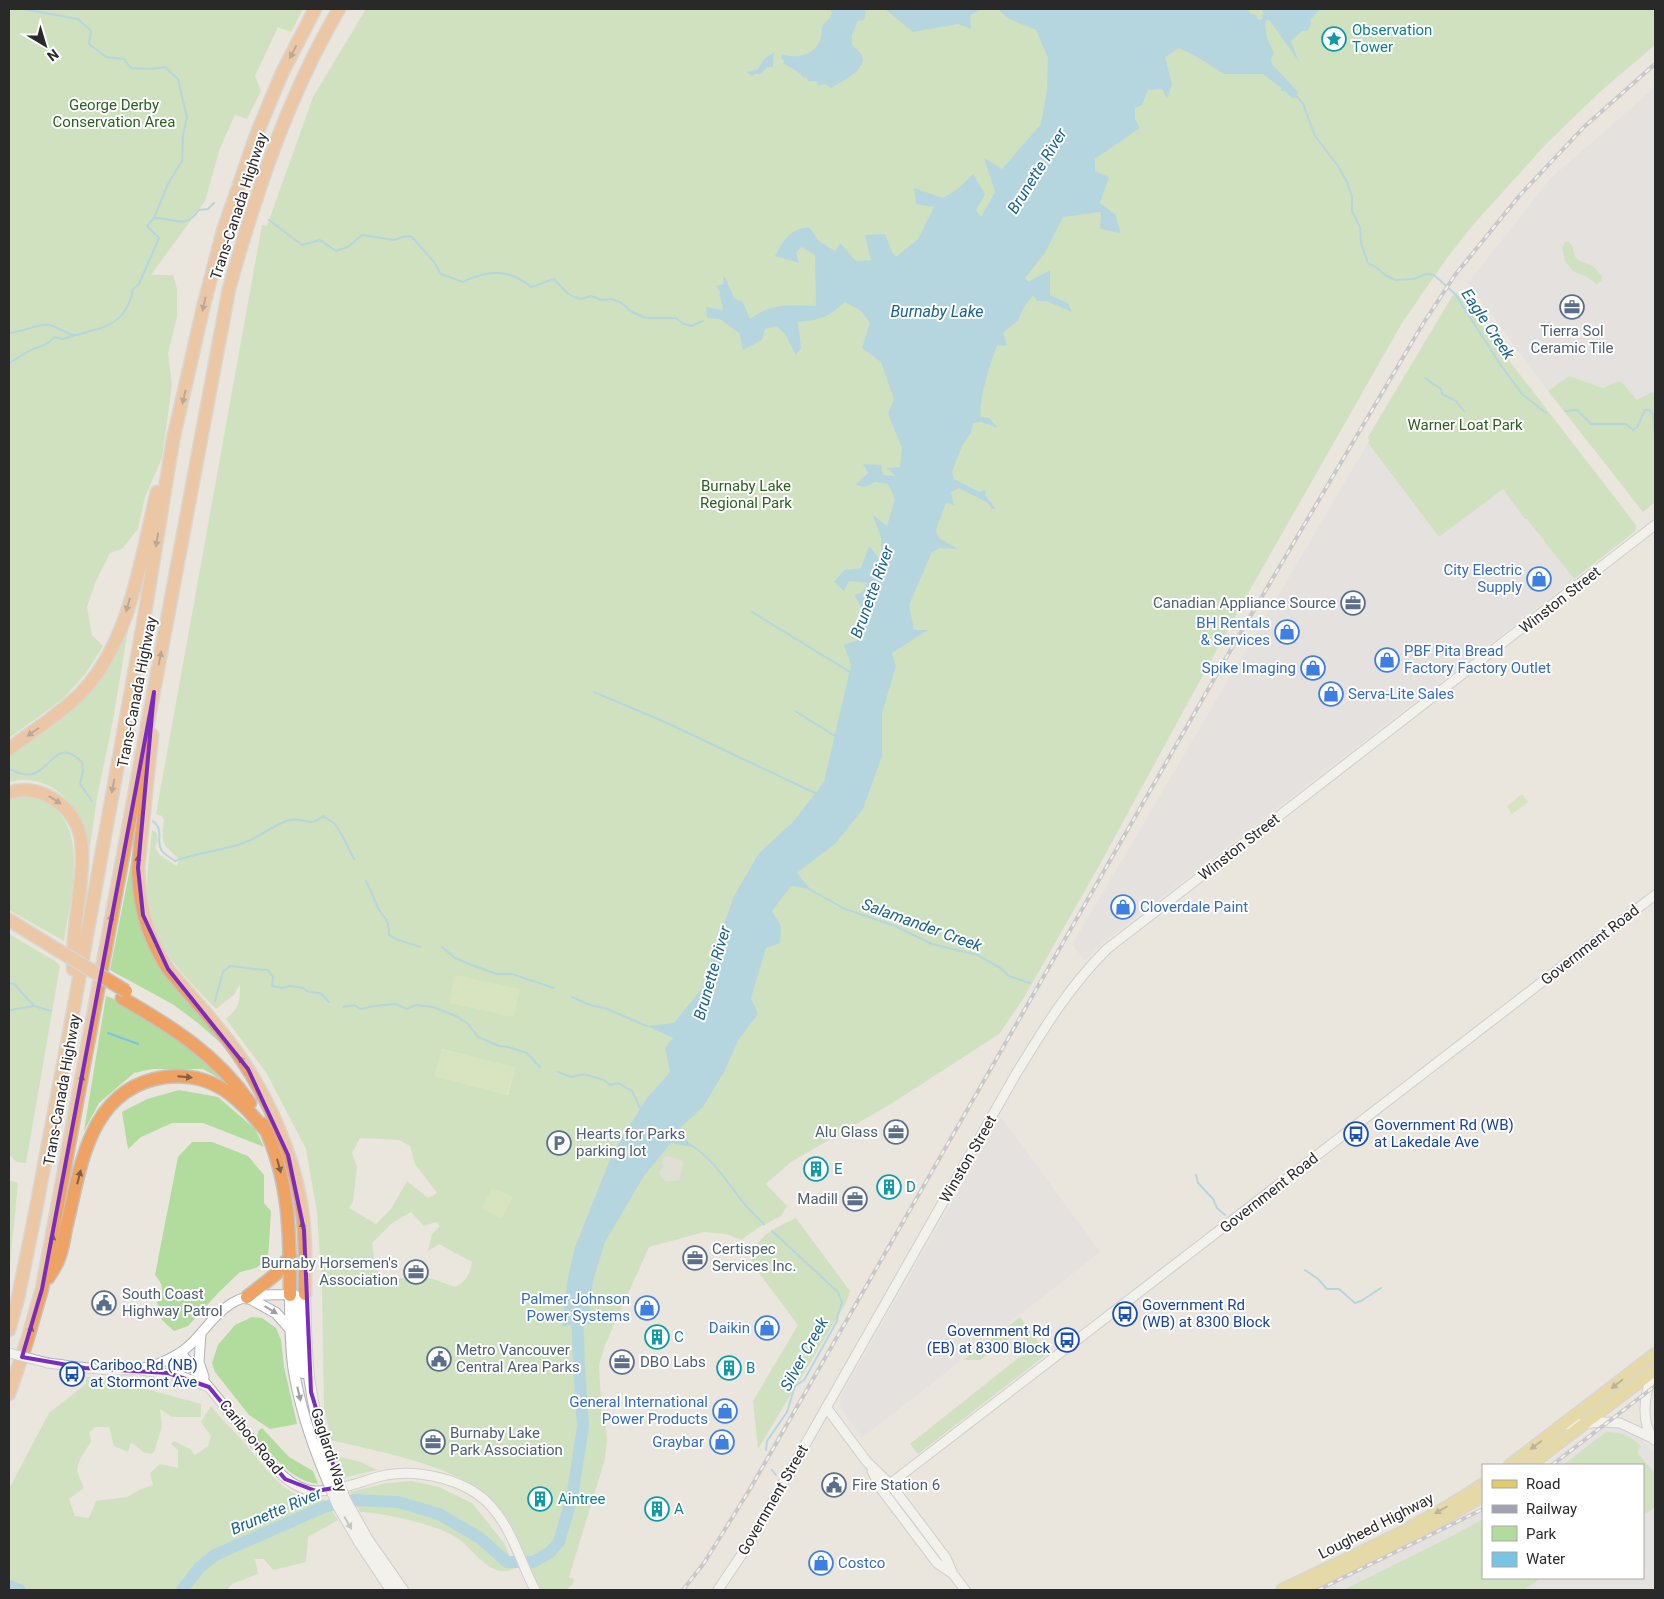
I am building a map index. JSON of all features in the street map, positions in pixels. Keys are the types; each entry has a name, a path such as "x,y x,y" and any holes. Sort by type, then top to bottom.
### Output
{"highway":[{"name":"Trans-Canada Highway","path":"9,1330 18,1298 35,1214 74,1003 143,625 173,440 213,266 231,205 257,133 282,73 315,9"},
{"name":"Trans-Canada Highway","path":"9,1394 42,1289 229,289 246,228 267,165 307,70 339,9"},
{"path":"9,749 77,697 99,670 112,649 126,615 164,461 173,440"},
{"path":"154,692 151,754 138,868 138,886 143,915 159,954 168,969 239,1056 263,1096 274,1121 288,1155 301,1205 304,1235 305,1294"},
{"path":"9,792 25,790 43,793 65,808 80,831 82,856 72,955 74,1003"},
{"path":"9,920 55,952 124,994 168,1017 213,1049 247,1085 274,1121"},
{"path":"9,929 55,952"},
{"path":"124,994 213,1059 227,1073 259,1115 281,1170 287,1203 290,1295"},
{"path":"42,1289 59,1258 90,1136 104,1111 121,1094 138,1085 159,1078 183,1076 193,1078 216,1085 236,1098 267,1132"},
{"path":"246,1297 276,1274 290,1256"}],"main road":[{"name":"Gaglardi Way","path":"305,1294 307,1360 312,1399 328,1471 341,1512 403,1590"},
{"name":"Gaglardi Way","path":"290,1295 290,1329 297,1386 308,1428 328,1471"},
{"path":"290,1295 296,1299 298,1304 301,1364 312,1399"},
{"path":"246,1297 276,1313 290,1329"},
{"path":"1511,1464 1655,1354"},
{"path":"1531,1464 1654,1370"},
{"name":"Lougheed Highway","path":"1282,1590 1394,1536 1482,1485"},
{"name":"Lougheed Highway","path":"1303,1590 1410,1538 1482,1497"},
{"name":"Gaglardi Way","path":"363,1541 391,1590"}],"street":[{"name":"Winston Street","path":"826,1407 1016,1074 1058,1006 1082,974 1107,949 1655,525"},
{"name":"Government Road","path":"882,1490 1655,895"},
{"path":"134,1370 158,1364 181,1353 230,1304 246,1297 305,1294"},
{"path":"202,1333 199,1362 209,1386"},
{"name":"Cariboo Road","path":"181,1353 274,1467 285,1479 296,1485 316,1491 387,1475 413,1474 448,1481 470,1489 485,1500 505,1525 516,1545 535,1590"},
{"path":"9,1354 48,1363 85,1368 134,1370 180,1376 209,1386"},
{"path":"1653,1440 1644,1403 1654,1370"},
{"path":"826,1407 867,1462 882,1490 937,1563 953,1574"},
{"name":"Government Street","path":"718,1590 748,1545 826,1407"},
{"path":"1563,1425 1604,1422 1620,1423 1653,1440"},
{"path":"867,1462 890,1484 946,1558 953,1574 965,1590"}],"highlighted area":[{"path":"154,692 138,868 143,915 168,969 248,1069 288,1155 304,1230 311,1392 340,1487 316,1491 285,1479 209,1387 168,1373 85,1368 22,1357 42,1289"}],"shaded area":[{"path":"1655,87 1655,395 1652,393 1637,400 1569,376 1548,391 1468,283 1550,179"},
{"path":"1368,443 1439,537 1503,488 1574,579 1105,941 1085,960 1072,945"},
{"path":"1001,1117 1100,1252 862,1438 840,1407 841,1396"},
{"path":"666,1156 680,1159 683,1163 680,1180 666,1182 660,1175 663,1167 662,1163"},
{"path":"1599,1427 1618,1427 1627,1430 1641,1439 1655,1453 1655,1590 1317,1590 1434,1533 1482,1507 1482,1579 1644,1579 1644,1464 1546,1464"}],"green space":[{"name":"George Derby Conservation Area","path":"9,9 303,9 291,32 278,27 255,76 261,91 247,119 235,115 220,148 205,201 151,275 173,275 177,289 177,317 168,353 172,385 162,458 145,497 138,529 122,549 110,553 96,581 87,607 92,635 103,646 86,673 63,699 9,738"},
{"name":"Burnaby Lake Regional Park","path":"366,9 1655,9 1655,45 1601,91 1546,144 1472,226 1447,258 1402,323 1238,611 1100,864 1025,996 999,1034 894,1102 791,1162 766,1184 787,1206 781,1216 758,1228 741,1240 726,1234 704,1232 649,1247 605,1345 599,1365 602,1418 605,1418 607,1439 605,1459 569,1577 574,1579 573,1584 566,1590 541,1590 517,1536 505,1516 498,1506 483,1492 465,1480 420,1462 331,1440 324,1407 322,1290 317,1212 306,1149 267,1074 226,1019 238,1004 240,984 234,995 216,1009 193,985 162,946 150,915 147,898 152,830 157,833 158,840 155,848 160,855 176,866 180,860 164,843 164,820 162,816 156,814 262,225 267,226 313,97","holes":["442,1049 515,1068 508,1095 435,1076","360,1138 399,1140 410,1146 415,1164 437,1193 428,1198 407,1181 391,1209 376,1224 349,1208 353,1202 357,1167 352,1153","411,1212 424,1226 436,1222 440,1226 432,1234 428,1251 439,1244 472,1262 467,1277 455,1287 424,1276 381,1280 375,1264 372,1243 391,1224"]},
{"path":"1568,241 1573,247 1576,258 1593,266 1602,276 1602,280 1597,284 1573,271 1565,261 1562,248 1565,242"},
{"name":"Warner Loat Park","path":"1457,293 1636,525 1634,532 1574,579 1503,489 1439,537 1368,443 1368,437 1453,295"},
{"path":"1569,376 1603,388 1621,381 1637,400 1652,392 1655,395 1655,502 1643,512 1548,391"},
{"path":"130,618 113,720 97,798 88,860 83,828 67,800 56,790 42,783 26,780 9,782 9,753 75,703"},
{"path":"1522,794 1528,802 1512,814 1507,806"},
{"path":"29,796 50,805 63,818 71,836 74,856 73,878 64,941 9,910 9,798"},
{"path":"132,858 133,890 140,924 160,965 233,1054 174,1005 110,970"},
{"path":"9,934 55,961 60,966 26,1163 17,1162 9,1155"},
{"path":"455,975 520,989 514,1017 449,1003"},
{"path":"106,996 121,1002 152,1020 224,1075 233,1086 203,1069 152,1069 134,1073 99,1103 84,1131"},
{"path":"442,1049 515,1068 507,1095 435,1076"},
{"path":"179,1090 218,1097 255,1129 264,1147 203,1123 172,1123 141,1137 128,1149 122,1112 147,1099"},
{"path":"192,1142 212,1142 248,1156 264,1175 264,1203 271,1211 268,1259 256,1268 240,1272 188,1326 174,1331 162,1320 161,1311 157,1303 162,1289 155,1275 178,1157"},
{"path":"9,1180 18,1183 9,1275"},
{"path":"492,1188 513,1197 502,1218 481,1209"},
{"path":"796,1218 850,1291 846,1303 758,1449 753,1401 798,1325 759,1273 751,1259 757,1244 762,1238 774,1229"},
{"path":"252,1317 262,1318 276,1328 281,1340 284,1367 297,1424 270,1429 249,1415 215,1372 212,1363 218,1345 235,1325"},
{"path":"1020,1317 1047,1354 918,1454 910,1444 1031,1348 1018,1331 980,1360 963,1360"},
{"path":"86,1377 106,1378 201,1404 201,1417 172,1417 160,1409 162,1426 154,1452 151,1454 143,1452 131,1442 128,1452 114,1446 109,1427 95,1427 89,1433 91,1442 77,1469 84,1488 69,1499 75,1516 89,1518 96,1501 127,1497 153,1485 150,1473 160,1464 178,1468 178,1450 171,1444 174,1441 190,1449 195,1455 208,1446 211,1436 201,1422 211,1406 272,1476 288,1490 300,1496 310,1499 324,1499 338,1520 308,1537 306,1562 273,1570 264,1559 255,1559 258,1574 232,1584 227,1590 9,1590 9,1489 49,1413 86,1384"},
{"path":"262,1428 289,1457 313,1471 318,1484 299,1478 277,1460 257,1437 258,1431"},
{"path":"1606,1432 1629,1437 1641,1446 1637,1452 1655,1474 1655,1507 1644,1515 1644,1464 1564,1464"},
{"path":"336,1456 361,1462 377,1470 343,1478"},
{"path":"411,1481 439,1487 472,1503 504,1543 515,1568 505,1571 496,1570 482,1561 454,1536 435,1528 395,1517 360,1512 350,1492 387,1483"},
{"path":"1482,1520 1482,1579 1540,1579 1523,1590 1343,1590"}],"water":[{"path":"829,9 865,9 866,12 864,20 858,21 852,35 852,44 862,56 861,66 852,75 831,88 825,84 819,86 816,81 808,81 806,77 804,78 783,63 784,61 781,58 782,54 800,56 816,48 821,37 823,25 830,18 832,12"},
{"path":"885,9 982,9 970,15 971,29 958,24 913,32"},
{"name":"Burnaby Lake","path":"998,9 1247,9 1251,14 1255,14 1259,20 1263,18 1261,14 1264,15 1262,9 1320,9 1310,20 1311,25 1307,31 1302,31 1291,41 1299,62 1270,21 1267,20 1265,23 1267,38 1274,53 1271,58 1272,64 1298,92 1297,98 1292,98 1285,91 1281,91 1281,88 1263,74 1224,74 1179,48 1165,57 1172,84 1167,99 1162,89 1148,90 1142,105 1135,108 1135,119 1140,128 1095,159 1095,171 1109,177 1100,203 1115,214 1121,233 1100,229 1101,212 1063,217 1045,253 1025,278 1028,282 1050,270 1050,295 1068,303 1072,312 1046,301 1037,301 1033,295 1018,320 1003,333 1007,345 997,346 985,381 980,417 989,418 998,428 981,422 973,423 971,433 962,446 952,472 954,479 979,492 985,490 986,496 996,509 992,509 988,503 959,488 951,492 954,505 946,503 936,530 939,538 958,549 940,548 932,552 909,605 914,630 928,630 892,653 896,666 882,713 882,756 863,809 835,844 797,873 810,889 791,886 772,911 781,926 780,943 766,948 751,998 758,1014 739,1039 724,1072 703,1107 680,1128 691,1147 671,1143 644,1176 605,1242 593,1281 590,1311 592,1324 562,1326 568,1277 575,1247 613,1152 647,1098 670,1072 665,1048 673,1038 647,1026 674,1023 704,986 734,896 759,853 792,823 824,782 851,665 844,645 861,639 868,619 854,595 863,592 867,583 849,581 844,591 834,582 844,570 861,568 869,546 881,560 881,537 872,514 887,526 895,499 888,484 875,482 865,487 855,485 868,473 863,464 881,465 883,475 896,476 887,468 900,467 902,448 888,414 894,399 881,362 862,348 870,323 861,311 845,302 824,317 798,322 801,348 796,355 785,334 776,326 765,329 762,340 743,350 739,333 720,319 707,318 706,307 723,310 720,292 716,286 724,284 723,276 734,298 743,302 750,319 774,307 790,305 816,306 815,255 802,247 796,252 799,263 775,256 788,236 796,230 809,227 819,241 835,251 840,243 856,261 871,260 865,235 885,234 896,257 918,239 934,207 916,204 914,188 943,198 959,188 973,174 985,194 976,210 981,217 995,192 984,158 1002,169 1041,124 1047,90 1048,58 1036,30 1007,18"},
{"path":"774,52 773,67 768,67 762,74 752,76 746,72 758,69 764,59"}],"waterway":[{"path":"23,9 78,19 91,31 89,44 106,57 124,59 131,68 151,69 165,67 178,79 187,118 183,134 182,161 168,184 154,218"},
{"name":"Eagle Creek","path":"1296,95 1303,104 1315,136 1338,166 1347,182 1352,196 1352,211 1360,227 1361,243 1368,263 1395,280 1414,279 1426,274 1434,275 1455,294 1502,367 1522,394 1546,413"},
{"path":"9,333 47,325 77,335 99,329 113,322 119,318 128,306 133,289 139,284 159,238 147,226 154,218 178,222 188,220 199,210 208,209 214,203"},
{"path":"269,220 302,245 320,240 336,251 348,247 362,235 394,240 406,236 412,237 434,262 441,274 463,282 490,273 507,274 531,287 554,279 567,293 574,297 581,299 591,296 602,300 611,299 620,302 632,312 646,318 676,318 684,324 691,326 703,321"},
{"path":"9,363 29,351 46,344 55,337 63,339 75,335"},
{"path":"1425,378 1441,389 1442,394 1456,401 1464,411"},
{"name":"Eagle Creek","path":"1565,411 1577,410 1591,424 1626,424 1633,430 1637,427 1645,410 1649,410 1653,414 1655,439"},
{"path":"752,612 850,672"},
{"path":"594,692 667,723 817,794"},
{"path":"795,711 835,736"},
{"path":"9,769 23,774 32,774 39,771 60,753 73,755 82,762 83,771 80,784 92,801"},
{"path":"153,821 158,828 159,844 162,851 175,861 246,842 290,820 310,822 323,816 334,823 354,859"},
{"path":"366,881 378,908 387,922 389,935 420,947"},
{"name":"Salamander Creek","path":"809,889 845,909 895,926 932,944 977,955 999,967 1009,976 1030,983"},
{"path":"442,947 455,958 472,965 497,974 512,974 554,988"},
{"path":"215,1001 223,972 230,966 268,970 273,977 272,986 303,988 309,992 320,993 329,1002"},
{"path":"9,983 14,984 34,1006 51,1011"},
{"path":"572,997 590,1005 605,1008 647,1026"},
{"path":"343,1007 354,1005 361,1009 395,1004 407,1009 416,1005 433,1007 456,1016 468,1024 478,1037 499,1046 527,1053 540,1067"},
{"path":"9,1011 33,1006"},
{"path":"108,1033 138,1044"},
{"path":"558,1072 571,1077 584,1074 604,1080 610,1085 618,1083 632,1091 641,1110"},
{"name":"Silver Creek","path":"689,1144 714,1165 747,1207 764,1224"},
{"name":"Salamander Creek","path":"1196,1175 1198,1183 1213,1199 1217,1208 1225,1215"},
{"name":"Silver Creek","path":"766,1450 767,1441 787,1412 795,1386 804,1380 837,1321 842,1303 838,1292 772,1231"},
{"name":"Salamander Creek","path":"1305,1270 1318,1279 1327,1289 1339,1289 1355,1303 1381,1288"},
{"name":"Brunette River","path":"182,1590 199,1568 215,1555 324,1507 354,1500 398,1502 439,1514 480,1538 507,1562 533,1562 549,1553 559,1542 572,1497 583,1427 577,1309"},
{"name":"Silver Creek","path":"772,1470 776,1475"},
{"name":"Brunette River","path":"9,1586 20,1590"}],"railway":[{"path":"683,1590 704,1563 750,1489 1241,632 1421,327 1455,275 1520,195 1584,127 1655,64"},
{"path":"1553,1464 1655,1386"},
{"path":"1318,1590 1482,1509"}],"place":[{"name":"Observation Tower","path":"1334,39"},
{"name":"Tierra Sol Ceramic Tile","path":"1572,307"},
{"name":"City Electric Supply","path":"1539,579"},
{"name":"Canadian Appliance Source","path":"1353,603"},
{"name":"BH Rentals & Services","path":"1287,632"},
{"name":"PBF Pita Bread Factory Factory Outlet","path":"1387,660"},
{"name":"Spike Imaging","path":"1313,668"},
{"name":"Serva-Lite Sales","path":"1331,694"},
{"name":"Cloverdale Paint","path":"1123,907"},
{"name":"Alu Glass","path":"896,1132"},
{"name":"Government Rd (WB) at Lakedale Ave","path":"1356,1134"},
{"name":"Hearts for Parks parking lot","path":"559,1143"},
{"name":"E","path":"816,1169"},
{"name":"D","path":"889,1187"},
{"name":"Madill","path":"855,1199"},
{"name":"Certispec Services Inc.","path":"695,1258"},
{"name":"Burnaby Horsemen's Association","path":"416,1272"},
{"name":"South Coast Highway Patrol","path":"104,1303"},
{"name":"Palmer Johnson Power Systems","path":"647,1308"},
{"name":"Government Rd (WB) at 8300 Block","path":"1125,1314"},
{"name":"Daikin","path":"767,1328"},
{"name":"C","path":"657,1337"},
{"name":"Government Rd (EB) at 8300 Block","path":"1067,1340"},
{"name":"Metro Vancouver Central Area Parks","path":"439,1359"},
{"name":"DBO Labs","path":"622,1362"},
{"name":"B","path":"729,1368"},
{"name":"Cariboo Rd (NB) at Stormont Ave","path":"72,1374"},
{"name":"General International Power Products","path":"725,1411"},
{"name":"Burnaby Lake Park Association","path":"433,1442"},
{"name":"Graybar","path":"722,1442"},
{"name":"Fire Station 6","path":"834,1485"},
{"name":"Aintree","path":"540,1499"},
{"name":"A","path":"657,1509"},
{"name":"Costco","path":"821,1563"}]}
